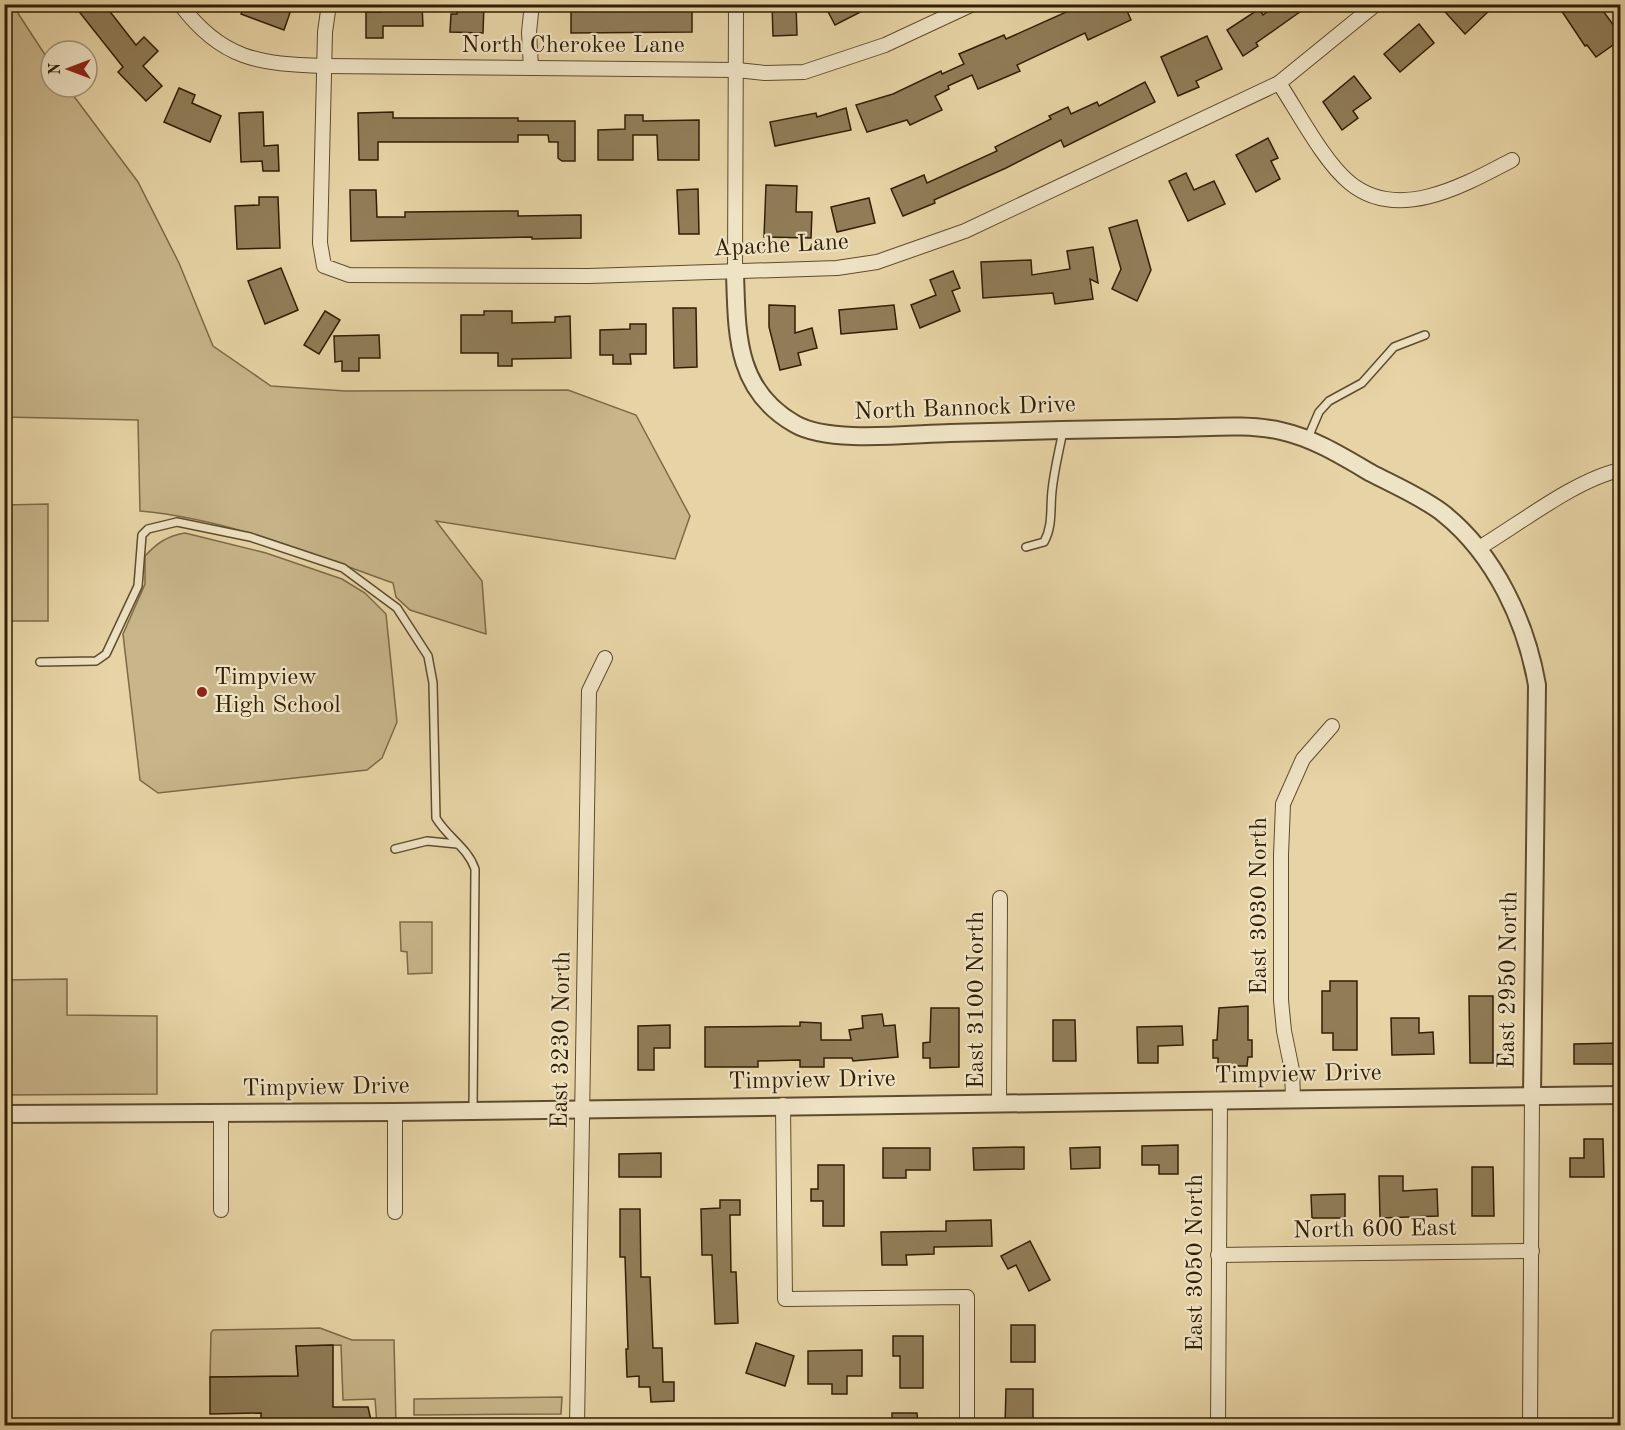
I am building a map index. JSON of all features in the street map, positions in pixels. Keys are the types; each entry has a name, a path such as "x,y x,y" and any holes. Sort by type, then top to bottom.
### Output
{"street":[{"name":"North Cherokee Lane","path":"180,4 207,36 237,54 275,64 737,70 765,73 804,72 885,45 973,4"},
{"path":"325,66 325,32 329,4"},
{"path":"531,68 529,32 532,4"},
{"name":"North Bannock Drive","path":"736,4 735,273 737,329 747,373 765,401 780,414 798,426 837,437 1063,430 1243,428 1281,430 1321,445 1443,513 1479,548"},
{"name":"Apache Lane","path":"325,66 320,243 324,266 349,275 589,276 837,268 877,262 965,231 1279,83 1376,4"},
{"path":"1279,83 1332,164 1351,184 1366,193 1397,201 1424,198 1473,180 1512,160"},
{"path":"1479,548 1572,490 1602,474 1620,470"},
{"name":"East 2950 North","path":"1479,548 1510,601 1531,653 1537,685 1530,1425"},
{"name":"East 3230 North","path":"577,1425 584,1108 589,691 605,658"},
{"name":"East 3030 North","path":"1293,1099 1292,1070 1284,1031 1281,1000 1283,804 1303,759 1332,726"},
{"name":"East 3100 North","path":"999,1103 1000,898"},
{"name":"Timpview Drive","path":"4,1114 394,1112 1620,1095"},
{"name":"East 3050 North","path":"1218,1425 1220,1100"},
{"path":"783,1105 785,1299 967,1297 967,1425"},
{"path":"394,1112 394,1212"},
{"path":"221,1113 221,1210"},
{"name":"North 600 East","path":"1218,1255 1532,1251"}],"lane":[{"path":"1307,440 1312,425 1329,401 1362,383 1394,347 1425,335"},
{"path":"1026,547 1044,542 1048,535 1051,525 1052,489 1063,430"},
{"path":"40,662 96,661 106,654 138,586 142,535 148,530 177,522 250,537 343,568 397,608 428,656 433,683 435,818 444,832 471,857 475,869 473,1110"},
{"path":"395,849 427,842 457,844"}],"shaded area":[{"path":"12,4 39,46 39,99 76,99 138,182 179,263 213,346 271,386 345,391 568,390 636,415 690,516 675,559 436,521 482,581 486,634 410,610 396,597 393,583 332,561 237,530 173,515 140,511 138,420 5,417 4,5"},
{"path":"48,504 48,621 5,621 5,505"},
{"path":"185,533 266,553 342,579 365,593 386,614 397,722 382,758 367,770 158,793 140,780 123,634 145,584 145,556 163,541"},
{"path":"400,922 432,922 432,973 408,974 407,952 401,951"},
{"path":"67,979 67,1015 157,1016 157,1094 5,1095 5,980"},
{"path":"320,1328 352,1340 394,1340 396,1425 377,1425 375,1399 343,1400 341,1345 296,1346 298,1376 210,1377 211,1333 213,1330"},
{"path":"562,1397 561,1414 414,1415 414,1399"}],"building":[{"path":"73,4 104,4 136,45 144,37 158,51 143,66 162,86 146,101 118,72 123,67"},
{"path":"245,4 293,4 284,30 241,14"},
{"path":"457,4 484,4 483,33 450,32 451,14 457,14"},
{"path":"692,4 692,32 571,33 571,5"},
{"path":"772,4 796,4 797,35 773,36"},
{"path":"824,4 876,4 835,25"},
{"path":"1084,4 1124,4 1131,20 1088,40 1085,33 1017,65 1020,71 978,89 972,75 948,86 949,89 935,96 942,110 910,125 907,120 867,132 856,105 893,94 941,71 942,74 964,64 959,54 1004,35 1006,39"},
{"path":"1277,4 1311,4 1256,43 1258,46 1243,56 1227,30 1259,9 1263,15"},
{"path":"1438,4 1496,4 1465,34"},
{"path":"1557,4 1598,4 1620,34 1620,40 1596,57 1587,45 1585,46"},
{"path":"381,5 422,5 423,26 383,26 383,38 366,38 366,12 381,12"},
{"path":"1419,24 1434,43 1400,72 1384,54"},
{"path":"1207,36 1222,69 1196,81 1199,87 1178,96 1161,57"},
{"path":"1354,76 1371,98 1353,111 1358,118 1342,130 1323,102"},
{"path":"1145,82 1155,102 1064,147 1061,140 1006,168 934,200 935,203 903,216 891,189 924,175 927,183 997,151 995,147 1051,119 1049,116 1068,107 1071,114 1097,102 1099,106"},
{"path":"179,88 195,95 192,103 221,116 210,142 164,122"},
{"path":"846,108 851,130 775,146 770,122 816,113 817,117"},
{"path":"263,112 264,146 278,145 279,171 263,171 262,161 241,162 239,113"},
{"path":"393,112 393,118 518,118 518,121 575,121 575,161 562,161 558,158 558,142 549,142 548,135 518,135 518,142 378,142 378,160 359,160 358,113"},
{"path":"625,115 643,115 643,121 699,120 699,160 658,160 657,135 633,135 633,160 598,160 598,130 625,129"},
{"path":"1268,138 1278,158 1271,161 1280,179 1256,192 1236,155"},
{"path":"1186,173 1194,190 1214,181 1225,204 1188,221 1169,181"},
{"path":"766,185 797,186 796,212 812,212 811,238 764,237"},
{"path":"698,189 699,234 679,234 677,190"},
{"path":"350,190 376,190 377,217 405,217 405,212 518,211 518,216 581,215 581,238 351,241"},
{"path":"259,197 278,197 280,248 237,249 235,206 259,205"},
{"path":"869,198 875,223 837,232 831,207"},
{"path":"1137,220 1151,270 1137,301 1112,289 1121,269 1109,228"},
{"path":"1093,247 1098,283 1090,279 1093,299 1055,304 1053,293 983,298 981,262 1031,260 1032,275 1070,269 1067,251"},
{"path":"281,268 298,310 265,324 248,281"},
{"path":"953,271 960,288 952,291 960,311 920,328 911,305 936,295 930,280"},
{"path":"769,305 795,306 795,333 812,328 817,348 798,353 801,365 780,370 769,327"},
{"path":"894,305 897,329 841,334 839,310"},
{"path":"673,308 696,308 697,367 674,368"},
{"path":"325,311 340,320 319,354 304,345"},
{"path":"484,311 512,311 512,323 555,322 555,317 570,316 571,358 512,359 512,366 498,366 498,353 461,353 461,315 484,315"},
{"path":"630,324 646,324 646,354 630,354 631,364 613,364 613,355 600,355 600,330 630,329"},
{"path":"379,335 380,358 359,358 359,371 342,371 342,361 335,362 334,336"},
{"path":"1330,981 1357,981 1357,1050 1333,1050 1333,1033 1322,1033 1322,991 1330,991"},
{"path":"1469,996 1493,996 1493,1063 1470,1063"},
{"path":"1248,1006 1248,1040 1252,1040 1252,1057 1248,1057 1247,1066 1218,1066 1218,1058 1213,1058 1213,1040 1217,1040 1219,1008"},
{"path":"931,1008 959,1008 959,1067 930,1068 930,1058 923,1058 923,1043 930,1042"},
{"path":"882,1014 884,1026 895,1025 898,1057 853,1061 852,1058 824,1058 824,1067 800,1067 800,1060 758,1061 758,1067 705,1067 705,1027 800,1026 800,1022 821,1023 821,1040 851,1040 849,1030 863,1028 862,1016"},
{"path":"1391,1018 1419,1018 1419,1033 1433,1032 1434,1054 1392,1055"},
{"path":"1053,1020 1075,1020 1076,1061 1053,1061"},
{"path":"670,1025 670,1048 654,1048 654,1070 638,1070 638,1026"},
{"path":"1182,1026 1183,1045 1158,1046 1158,1063 1138,1063 1137,1027"},
{"path":"1620,1043 1620,1064 1574,1064 1574,1044"},
{"path":"1584,1139 1603,1139 1604,1177 1570,1177 1570,1158 1584,1158"},
{"path":"1178,1145 1178,1174 1159,1174 1159,1165 1142,1165 1142,1146"},
{"path":"1024,1147 1024,1169 974,1170 973,1148"},
{"path":"1100,1147 1100,1168 1071,1169 1070,1148"},
{"path":"883,1148 930,1148 930,1170 906,1170 906,1178 883,1178"},
{"path":"661,1153 661,1177 619,1177 619,1154"},
{"path":"818,1165 844,1165 844,1226 823,1226 823,1201 811,1201 811,1189 818,1189"},
{"path":"1472,1167 1493,1167 1494,1216 1472,1216"},
{"path":"1379,1176 1403,1176 1403,1191 1437,1189 1438,1216 1380,1218"},
{"path":"1345,1194 1345,1218 1312,1218 1311,1195"},
{"path":"720,1200 740,1200 740,1215 730,1215 731,1272 736,1272 738,1323 715,1324 712,1255 702,1255 701,1209 720,1208"},
{"path":"620,1209 640,1209 641,1277 650,1277 653,1348 662,1348 663,1382 674,1382 674,1401 651,1402 650,1387 639,1387 639,1376 627,1377 625,1257 620,1257"},
{"path":"991,1220 992,1246 934,1247 934,1254 906,1255 907,1265 882,1265 881,1232 946,1231 946,1221"},
{"path":"1030,1241 1050,1280 1029,1291 1016,1265 1008,1269 1001,1256"},
{"path":"1011,1325 1035,1325 1035,1362 1011,1362"},
{"path":"893,1336 923,1336 923,1388 900,1388 900,1356 893,1356"},
{"path":"756,1343 794,1356 785,1386 746,1373"},
{"path":"333,1345 333,1407 368,1407 372,1425 261,1425 261,1413 210,1414 210,1377 298,1376 296,1346"},
{"path":"862,1350 862,1376 847,1376 847,1394 832,1394 832,1384 808,1384 808,1351"},
{"path":"1006,1389 1033,1389 1033,1425 1005,1425"},
{"path":"892,1413 917,1413 918,1425 892,1425"}],"place":[{"name":"Timpview High School","path":"202,692"}]}
